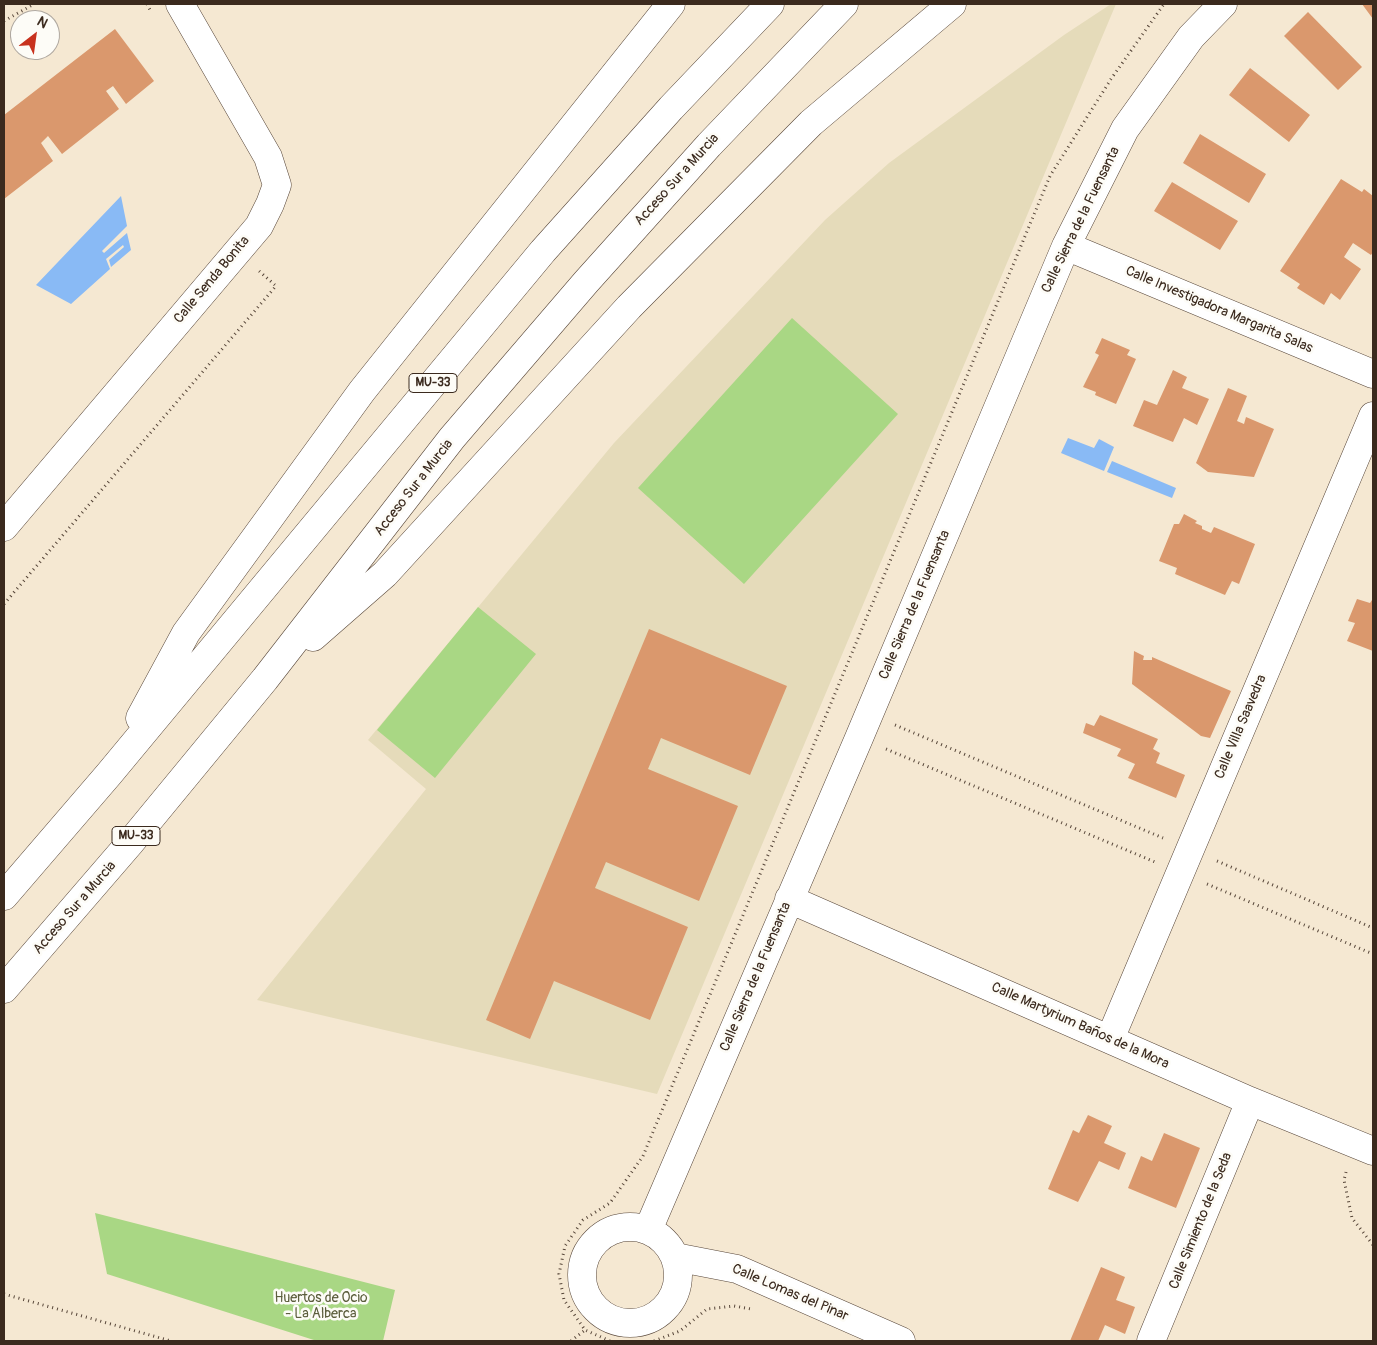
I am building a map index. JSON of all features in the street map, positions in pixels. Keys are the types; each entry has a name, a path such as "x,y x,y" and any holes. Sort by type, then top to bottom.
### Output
{"main road":[{"name":"Calle Senda Bonita","path":"4,527 259,226 277,185 268,157 180,4"},
{"path":"110,774 186,634 362,391 671,4"},
{"name":"MU-33","path":"4,896 110,774 544,251 671,108 770,4"},
{"name":"Acceso Sur a Murcia","path":"4,989 130,843 265,680 452,438 586,282 709,145 844,4"},
{"path":"265,680 385,574 629,306 811,123 952,4"},
{"name":"Calle Sierra de la Fuensanta","path":"648,1230 864,726 1066,246 1125,129 1191,37 1223,4"},
{"name":"Calle Investigadora Margarita Salas","path":"1066,246 1373,374"},
{"name":"Calle Villa Saavedra","path":"1110,1039 1373,416"},
{"name":"Calle Martyrium Baños de la Mora","path":"789,899 1250,1101 1365,1147"},
{"name":"Calle Simiento de la Seda","path":"1151,1341 1250,1101"},
{"path":"630,1227 648,1230 664,1241 675,1257 678,1275 674,1293 663,1309 648,1320 629,1323 611,1319 596,1308 585,1293 582,1274 585,1256 596,1241 612,1230 630,1227"},
{"name":"Calle Lomas del Pinar","path":"675,1257 736,1269 902,1341"}],"path":[{"path":"4,21 34,4"},
{"path":"610,1341 585,1330 564,1300 559,1274 566,1246 583,1220 610,1203 643,1156 1050,176 1111,79 1164,4"},
{"path":"864,726 1185,861 1373,928"},
{"path":"864,726 1185,861 1373,954"},
{"path":"1365,1147 1347,1166 1344,1180 1352,1218 1373,1245"},
{"path":"4,1294 171,1341"},
{"path":"654,1341 680,1331 707,1309 734,1306 757,1310"},
{"path":"571,1341 585,1330"}],"shaded area":[{"path":"1111,4 1116,4 657,1094 257,1000 426,789 368,740 614,443 825,220 889,163 1064,35"}],"green space":[{"path":"792,318 898,414 744,584 638,488"},
{"path":"478,607 536,654 435,778 377,730"},
{"name":"Huertos de Ocio - La Alberca","path":"95,1213 395,1290 383,1341 317,1341 107,1274"}],"water":[{"path":"121,196 127,226 102,251 104,253 127,233 131,250 111,267 109,260 124,247 123,245 106,259 110,269 71,304 36,285"},
{"path":"1068,438 1094,448 1099,439 1114,447 1104,471 1061,453"},
{"path":"1112,461 1176,488 1172,498 1107,472"}],"building":[{"path":"1362,4 1373,4 1373,19"},
{"path":"1308,12 1362,67 1338,90 1284,36"},
{"path":"115,29 154,81 126,104 113,86 106,91 119,109 62,154 48,136 41,143 53,161 4,199 4,115"},
{"path":"1250,68 1310,115 1289,142 1229,95"},
{"path":"1200,134 1266,174 1249,203 1183,163"},
{"path":"1341,179 1362,192 1364,189 1373,196 1373,252 1371,255 1353,243 1344,257 1361,269 1340,300 1331,293 1324,305 1297,288 1300,284 1280,271"},
{"path":"1172,182 1238,221 1220,250 1154,211"},
{"path":"1102,338 1130,350 1127,355 1136,359 1116,404 1095,395 1096,392 1083,387 1099,355 1095,353"},
{"path":"1173,370 1187,377 1182,388 1209,399 1197,425 1184,418 1173,442 1133,426 1144,400 1157,405"},
{"path":"1228,388 1247,396 1237,421 1244,424 1246,417 1274,429 1254,477 1208,472 1196,463"},
{"path":"1184,514 1197,521 1195,523 1202,526 1202,529 1211,533 1214,527 1255,544 1239,584 1232,581 1225,595 1175,574 1177,568 1159,561 1174,524 1179,524"},
{"path":"1357,599 1370,603 1373,601 1373,651 1347,641 1355,623 1348,621"},
{"path":"649,629 787,686 750,775 661,738 648,769 738,806 699,901 606,862 595,888 688,927 650,1020 554,981 530,1039 486,1020"},
{"path":"1134,651 1144,656 1143,660 1152,660 1152,657 1231,691 1210,738 1201,736 1132,684"},
{"path":"1100,715 1158,739 1153,749 1160,753 1156,763 1185,775 1176,798 1128,778 1135,764 1117,756 1121,749 1083,733 1086,723 1094,726"},
{"path":"1088,1115 1112,1126 1104,1143 1126,1153 1119,1170 1099,1161 1078,1202 1048,1189 1073,1130 1079,1133"},
{"path":"1164,1133 1200,1148 1176,1208 1128,1188 1141,1156 1152,1161"},
{"path":"1101,1267 1125,1277 1116,1300 1135,1307 1125,1334 1105,1325 1098,1341 1070,1341"}]}
